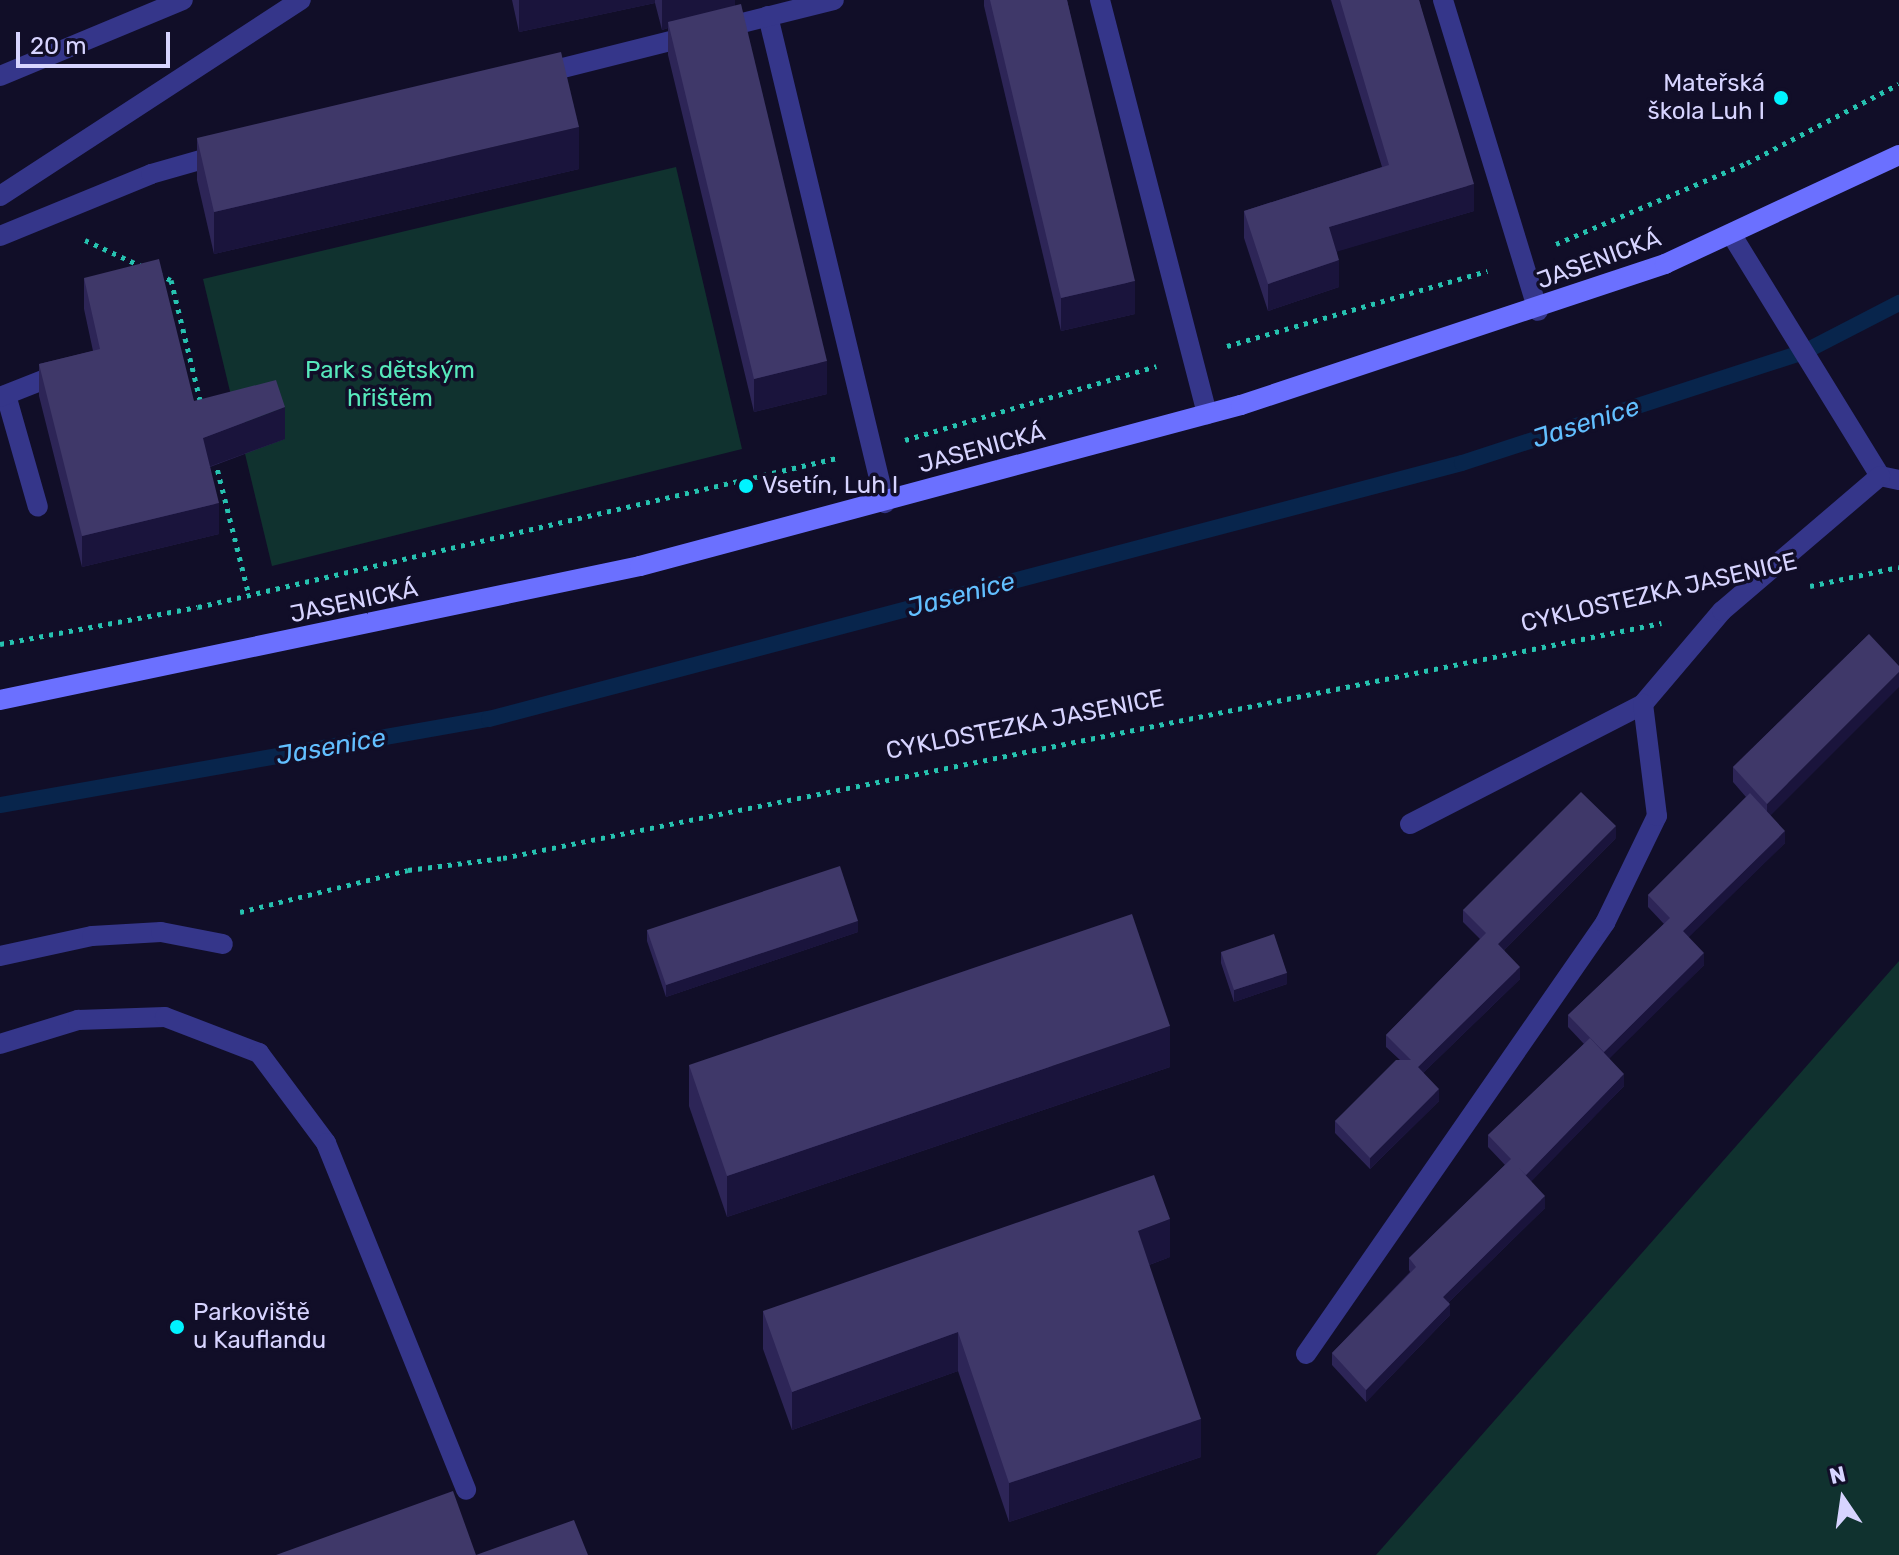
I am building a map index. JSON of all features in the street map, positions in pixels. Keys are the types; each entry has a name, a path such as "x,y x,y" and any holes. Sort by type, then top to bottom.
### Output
{"street":[{"path":"0,76 183,0"},
{"path":"0,196 301,0"},
{"path":"521,79 834,0"},
{"path":"1100,0 1207,414"},
{"path":"1443,0 1538,311"},
{"path":"768,16 885,503"},
{"path":"0,236 151,174 243,149"},
{"name":"JASENICKÁ","path":"0,700 611,573 885,503 1207,414 1538,311 1733,237 1899,155"},
{"path":"1410,824 1643,704 1722,611 1890,478 1834,401 1733,237"},
{"path":"38,507 3,396 74,368"},
{"path":"1306,1354 1605,923 1657,816 1643,704"},
{"path":"0,956 92,936 161,932 223,944"},
{"path":"0,1044 78,1020 165,1017 259,1053 326,1143 466,1490"}],"path":[{"path":"0,644 249,595 870,450 1190,357 1521,259 1747,163 1899,84"},
{"path":"40,219 171,280 204,415"},
{"path":"212,445 249,595"},
{"name":"CYKLOSTEZKA JASENICE","path":"1792,591 1899,567"},
{"name":"CYKLOSTEZKA JASENICE","path":"223,917 408,870 518,855 1722,611"}],"green space":[{"name":"Park s dětským hřištěm","path":"676,167 742,449 272,566 203,279"},
{"path":"1899,961 1899,1555 1376,1555"}],"building":[{"path":"990,0 1067,0 1135,281 1061,298"},
{"path":"1340,0 1419,0 1474,184 1329,227 1339,260 1268,284 1244,211 1389,165"},
{"path":"741,4 827,361 754,379 668,22"},
{"path":"561,52 579,127 214,212 197,138"},
{"path":"159,259 194,401 276,380 285,407 203,438 219,503 82,536 39,364 100,349 84,278"},
{"path":"1869,634 1899,666 1899,672 1767,804 1733,767"},
{"path":"1581,792 1616,826 1498,944 1520,967 1418,1067 1439,1089 1370,1158 1335,1121 1396,1060 1411,1060 1386,1035 1486,933 1463,910"},
{"path":"1750,793 1785,831 1683,931 1704,953 1604,1052 1568,1015 1670,918 1648,895"},
{"path":"840,866 858,921 666,985 647,930"},
{"path":"1132,914 1170,1026 727,1176 689,1065"},
{"path":"1274,934 1287,973 1234,990 1221,952"},
{"path":"1590,1038 1624,1074 1526,1175 1519,1168 1545,1196 1443,1297 1450,1304 1366,1390 1332,1353 1416,1267 1409,1258 1511,1159 1488,1135"},
{"path":"1154,1175 1170,1219 1138,1231 1201,1419 1009,1483 958,1332 792,1392 763,1311"},
{"path":"453,1491 476,1555 276,1555"},
{"path":"574,1520 588,1555 476,1555"}],"waterway":[{"name":"Jasenice","path":"0,805 489,719 1462,463 1806,351 1899,303"}],"place":[{"name":"Mateřská škola Luh I","path":"1781,98"},
{"name":"Vsetín, Luh I","path":"746,486"},
{"name":"Parkoviště u Kauflandu","path":"177,1327"}]}
